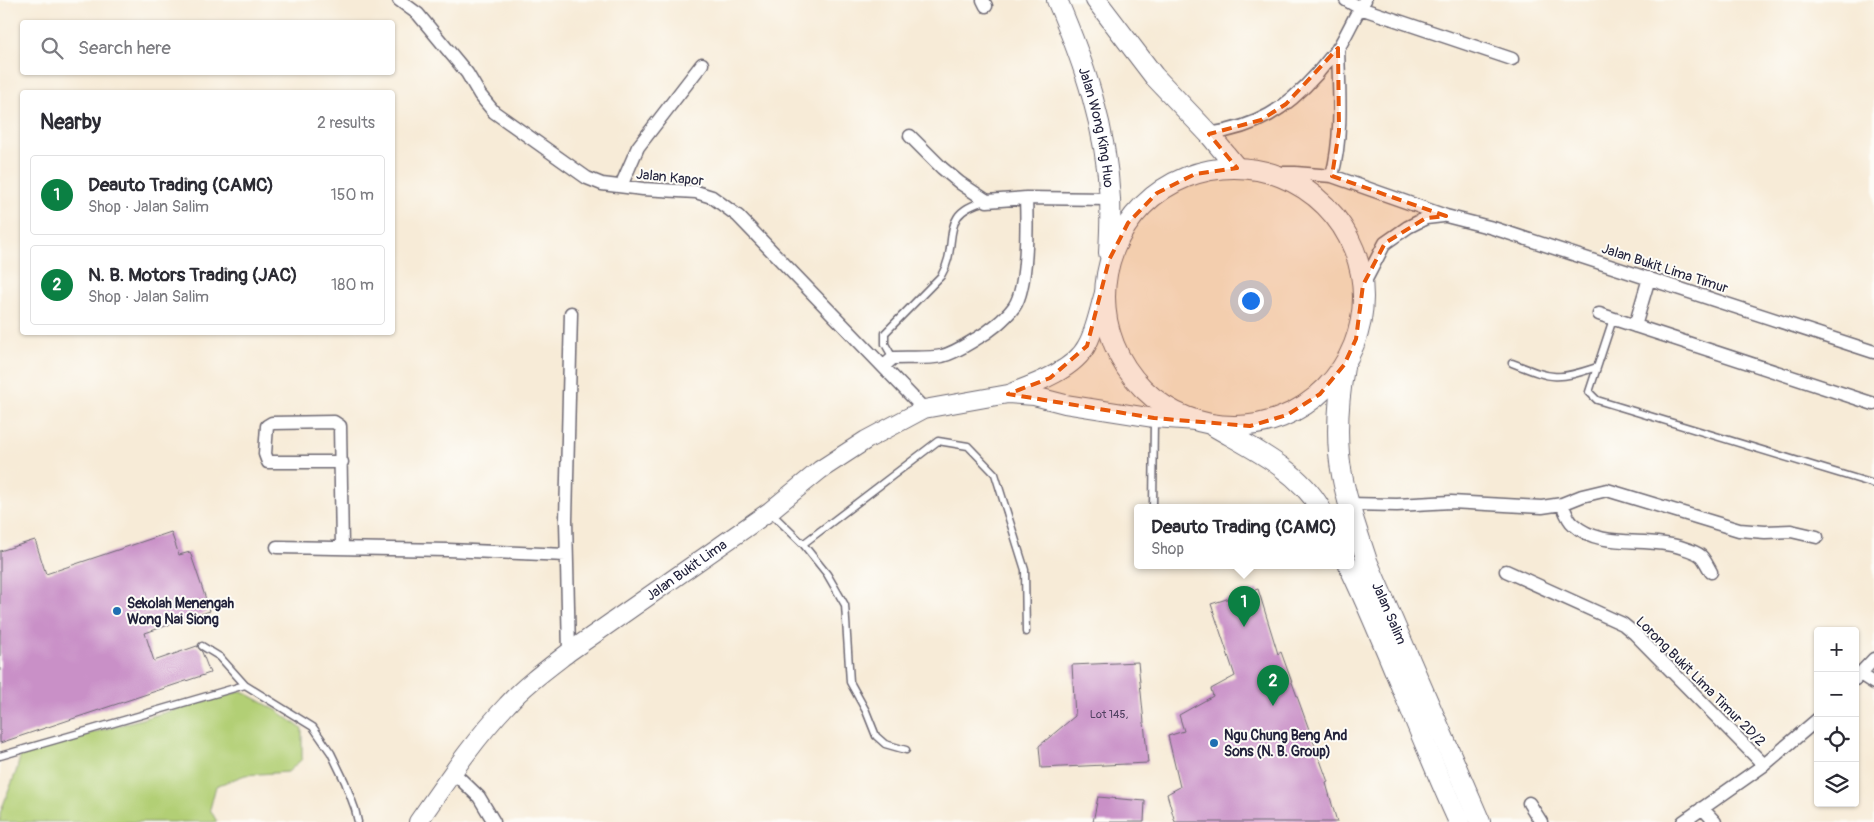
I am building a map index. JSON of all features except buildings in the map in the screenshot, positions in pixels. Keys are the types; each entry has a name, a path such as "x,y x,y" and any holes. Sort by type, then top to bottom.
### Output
{"main road":[{"name":"Jalan Wong King Huo","path":"1057,0 1086,71 1099,117 1106,156 1110,199 1109,260"},
{"path":"1096,0 1154,76 1209,134 1237,168"},
{"path":"1237,168 1269,173 1297,185 1322,203 1342,227 1356,255 1363,285 1362,312 1356,339 1344,365 1320,394 1287,415 1250,426 1204,423 1154,418 1065,404 1034,396 1008,394 1050,378 1071,363 1082,352 1087,346 1104,293 1109,260 1128,223 1157,193 1195,174 1237,168"},
{"path":"1104,293 1107,327 1119,358 1139,385 1165,407 1204,423 1268,458 1294,477 1317,504"},
{"name":"Jalan Salim","path":"1344,365 1338,400 1338,437 1341,474 1349,504"},
{"name":"Jalan Bukit Lima","path":"418,822 480,736 508,704 536,677 569,652 770,511 820,470 866,440 924,409 1008,394"},
{"name":"Jalan Salim","path":"1354,520 1367,561 1480,822"},
{"name":"Jalan Salim","path":"1350,569 1366,602 1436,774 1459,822"}],"street":[{"name":"Jalan Kapor","path":"399,0 418,14 466,73 494,112 587,178 602,184 696,192 712,197 738,216 888,362 924,409"},
{"path":"1346,0 1363,4 1512,59"},
{"path":"1209,134 1232,131 1261,120 1286,104 1305,87 1338,48 1363,4"},
{"path":"1332,176 1337,154 1339,131 1338,48"},
{"path":"621,186 638,147 702,64"},
{"path":"910,136 960,184 987,201 1026,198 1110,199"},
{"name":"Jalan Bukit Lima Timur","path":"1269,173 1332,176 1446,216 1493,228 1874,352"},
{"path":"888,362 942,356 982,336 1014,306 1021,290 1024,267 1026,198"},
{"name":"Jalan Bukit Lima Timur","path":"1363,285 1385,243 1408,227 1426,218 1446,216"},
{"path":"1635,326 1649,278"},
{"path":"569,652 566,555 571,313"},
{"path":"1599,314 1874,404"},
{"path":"342,462 268,462 265,454 267,426 272,423 334,422 340,426 342,462 342,547"},
{"path":"1354,504 1397,506 1451,502 1542,507 1562,504 1582,496 1607,490 1739,530 1791,531 1817,537"},
{"path":"1562,504 1572,524 1592,537 1603,540 1648,541 1680,547 1701,556 1711,572"},
{"path":"277,547 342,547 566,555"},
{"name":"Lorong Bukit Lima Timur 2D/2","path":"1506,570 1623,624 1764,765"},
{"path":"1859,675 1874,659"},
{"path":"1859,676 1874,683"},
{"path":"1683,822 1764,765 1814,722"},
{"path":"453,772 479,797 494,822"},
{"path":"1529,804 1541,822"},
{"path":"1702,808 1715,822"}],"lane":[{"path":"888,362 885,333 941,276 946,268 950,257 952,230 956,218 973,204 987,201"},
{"path":"1613,319 1589,392 1597,400 1874,484"},
{"path":"1512,363 1548,377 1562,378 1597,367"},
{"path":"1153,504 1154,418"},
{"path":"803,544 938,441 968,446 995,474 1003,497 1025,570 1026,632"},
{"path":"770,511 803,544 827,574 845,605 850,682 866,711 876,736 884,744 906,750"},
{"path":"202,646 220,657 245,685 313,727 331,753 345,782 358,822"},
{"path":"0,756 245,685"}],"highlighted area":[{"path":"1338,48 1339,131 1332,176 1446,216 1426,218 1385,243 1363,285 1356,339 1344,365 1320,394 1287,415 1250,426 1154,418 1008,394 1050,378 1087,346 1109,260 1128,223 1157,193 1195,174 1237,168 1209,134 1261,120 1286,104"}],"green space":[{"path":"242,691 278,711 302,729 302,759 288,772 245,775 216,786 210,809 217,822 0,822 0,813 16,772 22,750 59,742"}],"place":[{"name":"Sekolah Menengah Wong Nai Siong","path":"117,611"},
{"name":"Deauto Trading (CAMC)","path":"1244,627"},
{"name":"N. B. Motors Trading (JAC)","path":"1273,706"},
{"name":"Ngu Chung Beng And Sons (N. B. Group)","path":"1214,743"}]}
